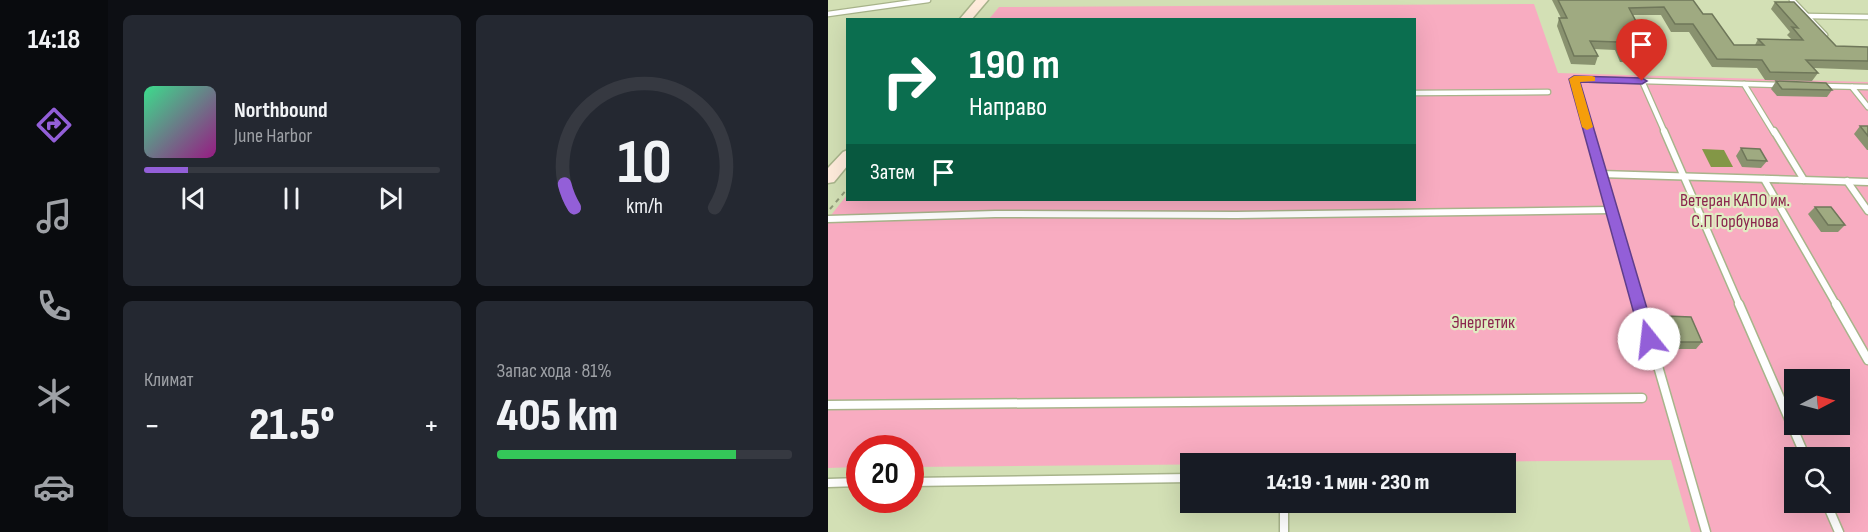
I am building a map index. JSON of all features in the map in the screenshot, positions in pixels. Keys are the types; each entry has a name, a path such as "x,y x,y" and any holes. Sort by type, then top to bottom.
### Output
{"main road":[{"path":"966,18 982,0"},
{"path":"828,178 846,157"}],"lane":[{"path":"828,14 928,0"},
{"path":"1792,0 1831,42"},
{"path":"1807,16 1868,17"},
{"path":"1706,532 1574,79 1787,85"},
{"path":"1642,81 1801,447"},
{"path":"1744,84 1804,180"},
{"path":"1809,86 1868,87"},
{"path":"1852,87 1868,107"},
{"path":"1416,93 1548,92"},
{"path":"1600,174 1868,182"},
{"path":"1764,179 1868,360"},
{"path":"1847,181 1868,211"},
{"path":"829,218 995,214 1236,215 1611,210"},
{"path":"828,405 1642,398"},
{"path":"924,482 1180,478"},
{"path":"828,483 846,482"},
{"path":"1284,513 1284,532"},
{"path":"1831,513 1839,532"}],"path":[{"path":"829,218 846,191"}],"green space":[{"name":"Энергетик","path":"1534,4 1558,73 1868,82 1868,532 1691,532 1671,460 1516,461 1516,453 1180,453 1180,465 924,467 924,435 846,435 846,467 828,468 828,219 846,196 846,201 1416,201 1416,18 990,18 999,7"}],"shaded area":[{"path":"1702,149 1724,150 1733,167 1711,167"}],"building":[{"path":"1558,0 1693,0 1703,14 1712,14 1734,45 1764,45 1758,39 1803,40 1792,27 1798,28 1775,2 1794,2 1836,46 1868,47 1868,61 1806,60 1818,73 1770,72 1762,60 1717,59 1693,24 1675,24 1664,7 1629,8 1648,44 1652,44 1658,55 1624,54 1618,42 1590,41 1598,56 1574,56 1559,18 1567,18"},
{"path":"1776,81 1826,83 1832,90 1782,89"},
{"path":"1860,126 1868,126 1868,136"},
{"path":"1741,148 1760,149 1767,161 1747,160"},
{"path":"1815,207 1831,207 1845,225 1828,225"},
{"path":"1666,316 1691,317 1702,342 1677,342"}],"slow traffic":[{"path":"1587,127 1574,79 1592,79"}],"route":[{"path":"1642,81 1574,79 1649,339"}],"park label":[{"name":"Ветеран КАПО им. С.П Горбунова","path":"1735,210"}]}
